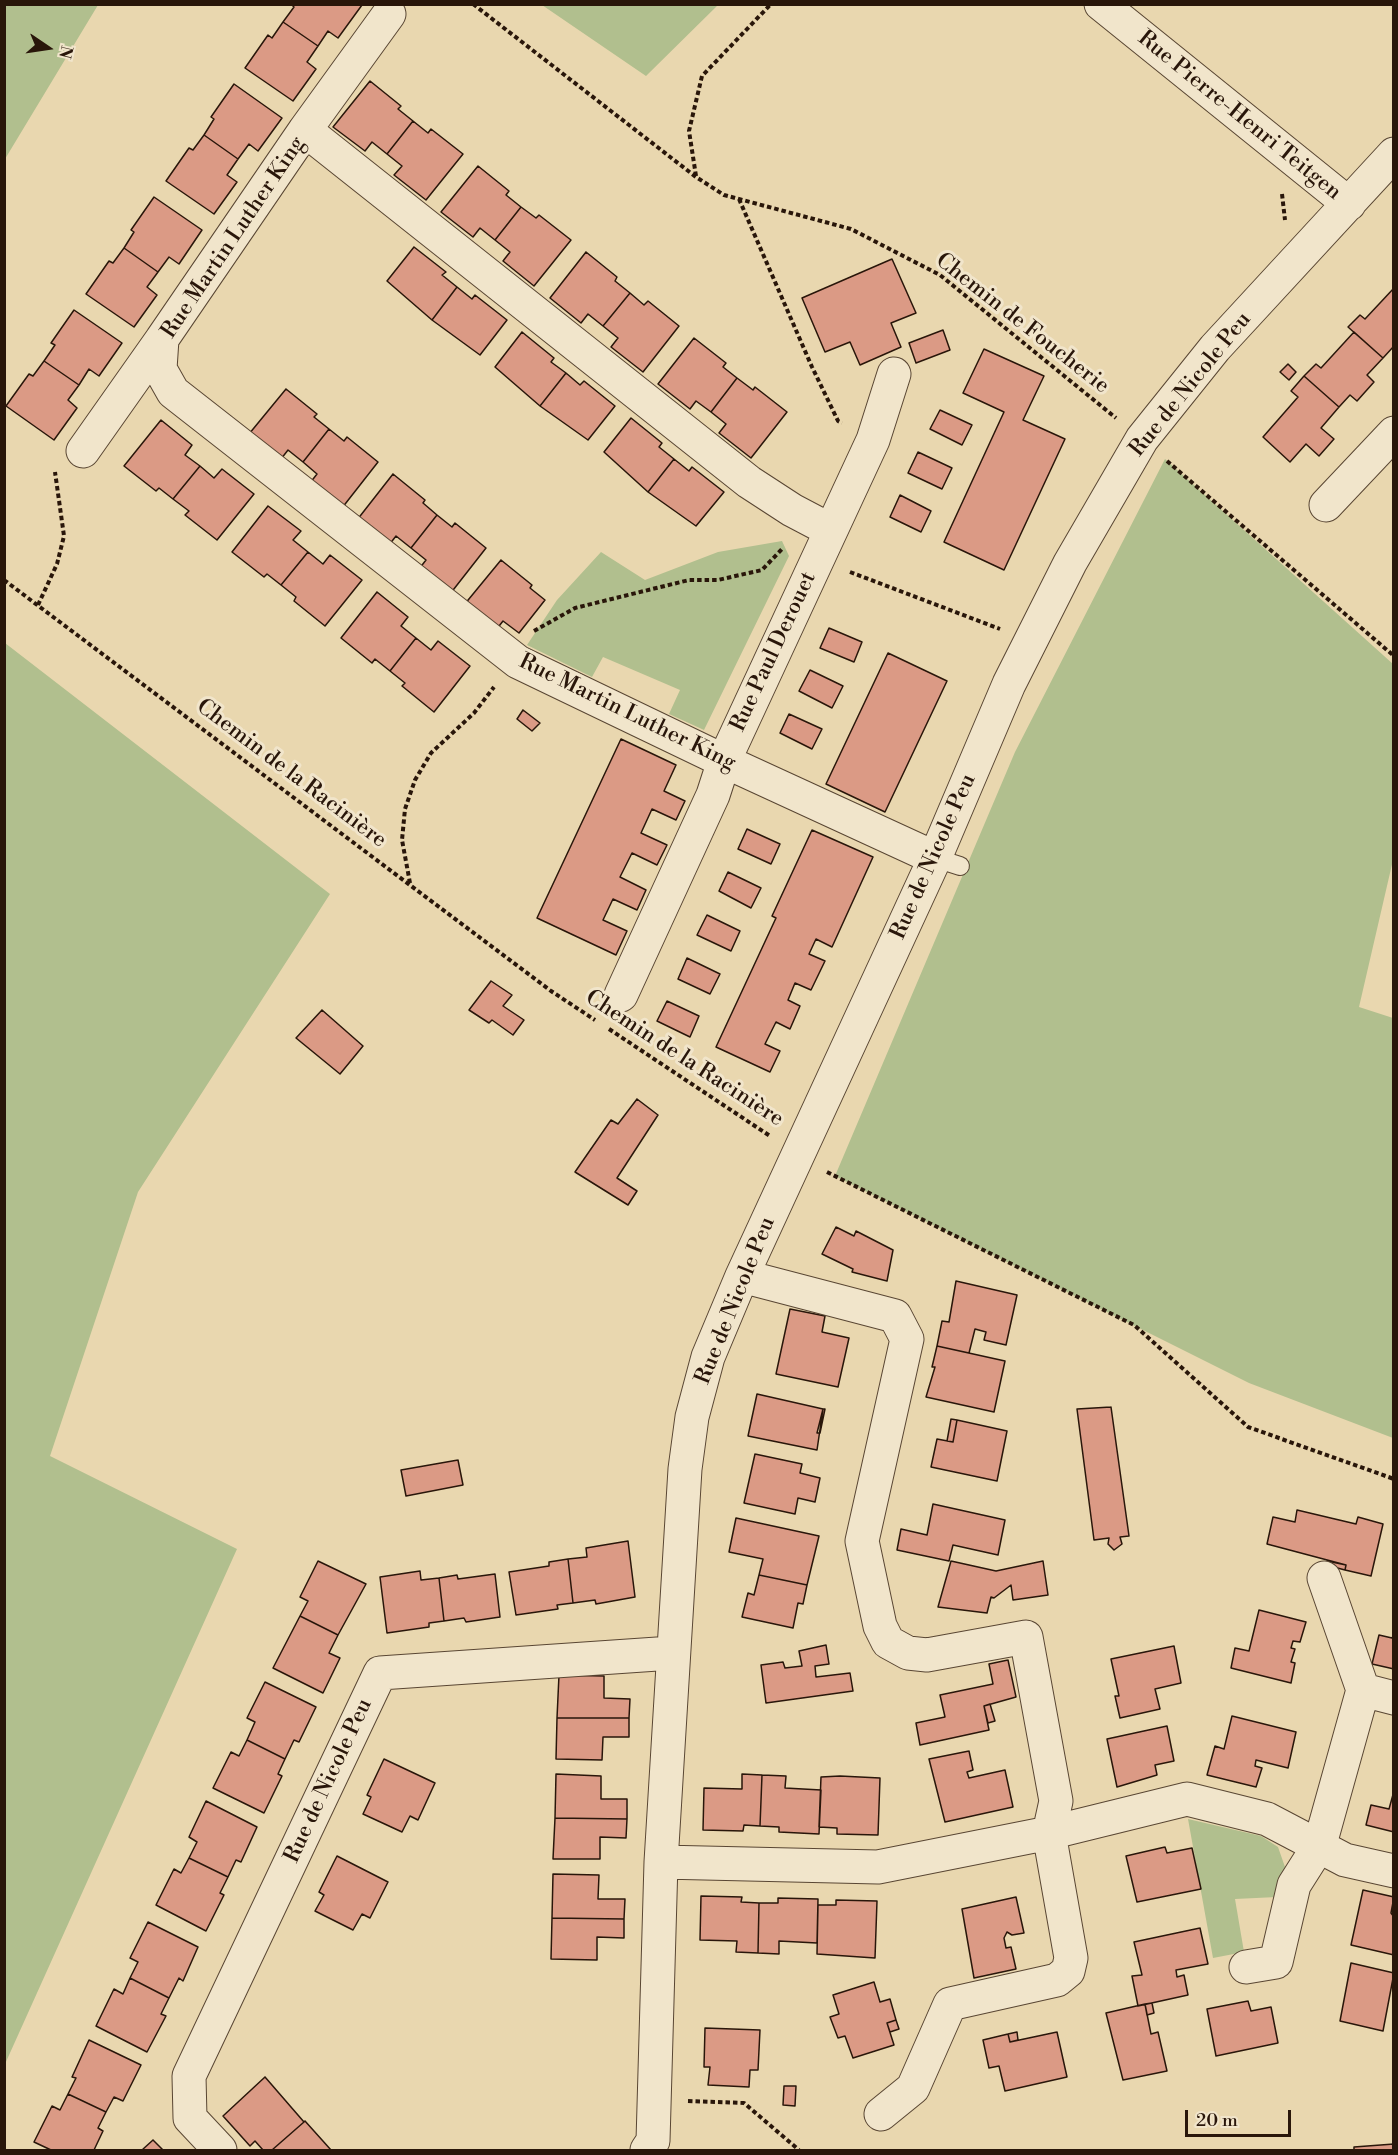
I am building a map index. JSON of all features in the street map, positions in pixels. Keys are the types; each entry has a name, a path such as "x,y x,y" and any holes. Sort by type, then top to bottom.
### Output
{"street":[{"name":"Rue Pierre-Henri Teitgen","path":"1101,4 1349,204"},
{"path":"306,130 389,14"},
{"name":"Rue Martin Luther King","path":"830,530 792,510 749,482 306,130 162,339 160,369 173,392 518,662 724,762 947,862"},
{"name":"Rue de Nicole Peu","path":"656,2147 661,1862 672,1653 685,1469 692,1417 708,1357 742,1276 799,1155 947,862 1009,684 1070,563 1142,439 1215,348 1394,154"},
{"path":"83,451 162,339"},
{"name":"Rue Paul Derouet","path":"621,995 712,795 724,762 873,440 894,374"},
{"path":"1326,506 1394,433"},
{"path":"742,1276 895,1316 907,1339 862,1541 880,1626 888,1642 908,1653 927,1655 1026,1636 1056,1801 1049,1833 1071,1958 1068,1971 1057,1980 950,2004 913,2088 881,2114"},
{"path":"1246,1967 1276,1962 1294,1885 1320,1844 1378,1694 1324,1578"},
{"name":"Rue de Nicole Peu","path":"220,2151 190,2118 189,2076 380,1673 645,1653 672,1653"},
{"path":"661,1862 878,1867 1049,1833 1187,1799 1267,1819 1320,1844 1345,1860 1394,1871"}],"path":[{"name":"Chemin de Foucherie","path":"473,4 696,177 724,195 851,229 940,275 1142,439 1394,656"},
{"path":"696,177 689,131 702,76 771,4"},
{"path":"738,199 838,421 873,440"},
{"path":"38,605 57,564 64,536 56,490 54,460 68,443 83,451"},
{"path":"528,637 550,620 575,608 689,580 744,575 762,570 783,548 792,549"},
{"path":"844,570 1010,633"},
{"name":"Chemin de la Racinière","path":"4,580 551,991 799,1155 835,1176 1134,1325 1248,1427 1394,1479"},
{"path":"411,885 402,840 405,809 415,780 431,753 474,713 498,681"},
{"path":"687,2100 744,2103 799,2151"}],"green space":[{"path":"4,5 98,5 5,159"},
{"path":"542,5 718,5 646,76"},
{"path":"1165,459 1393,664 1393,860 1359,1007 1393,1018 1393,1438 1249,1383 835,1176 1015,752"},
{"path":"782,541 789,556 704,730 669,714 680,690 603,657 592,677 527,645 557,600 601,552 645,580 718,552"},
{"path":"5,643 330,894 138,1192 50,1456 237,1549 5,2064"},
{"path":"1188,1819 1261,1836 1278,1847 1285,1867 1277,1897 1235,1899 1244,1952 1213,1958"}],"building":[{"path":"291,4 362,5 338,38 328,31 318,46 283,22 294,7"},
{"path":"283,22 318,46 307,62 316,69 293,101 245,68 268,35 272,38"},
{"path":"370,81 401,106 398,109 413,121 387,154 372,142 365,151 333,127"},
{"path":"234,84 282,118 258,151 249,144 238,159 204,135 214,119 211,117"},
{"path":"413,121 428,133 431,129 463,154 426,200 394,175 402,166 387,154"},
{"path":"204,135 238,159 227,175 237,182 214,214 166,181 189,148 193,150"},
{"path":"478,166 509,191 506,195 521,207 495,240 480,228 473,237 441,212"},
{"path":"154,197 202,230 179,264 169,257 158,272 124,248 134,232 131,230"},
{"path":"521,207 536,218 539,215 571,240 534,286 503,261 510,252 495,240"},
{"path":"414,247 446,272 442,275 457,287 432,320 387,281"},
{"path":"124,248 158,272 147,287 157,295 134,327 86,294 109,261 113,263"},
{"path":"586,252 617,277 615,281 630,293 603,326 588,314 581,323 550,298"},
{"path":"892,259 916,313 891,323 901,347 860,365 850,342 825,352 802,298"},
{"path":"457,287 472,299 475,295 507,320 480,355 432,320"},
{"path":"1394,288 1394,346 1383,358 1348,327 1360,315 1365,319"},
{"path":"630,293 644,305 648,301 679,326 643,372 611,347 618,338 603,326"},
{"path":"74,310 122,343 99,376 89,369 79,385 44,361 55,345 51,343"},
{"path":"943,330 950,350 916,363 909,343"},
{"path":"522,332 554,358 551,362 566,373 540,406 495,367"},
{"path":"1354,332 1383,358 1367,375 1374,382 1357,401 1350,395 1339,407 1304,376 1316,364 1321,368"},
{"path":"694,338 726,363 723,367 737,378 711,412 696,401 690,409 658,384"},
{"path":"984,349 1044,376 1023,420 1065,439 1004,570 944,542 1004,412 963,393"},
{"path":"44,361 79,385 68,400 77,408 54,440 6,406 29,374 33,376"},
{"path":"1288,364 1296,372 1289,380 1280,372"},
{"path":"566,373 580,385 584,381 615,406 588,440 540,406"},
{"path":"1304,376 1339,407 1321,428 1334,439 1319,456 1306,444 1290,462 1263,437 1298,397 1291,391"},
{"path":"737,378 753,390 755,387 787,412 751,458 719,433 726,424 711,412"},
{"path":"286,389 317,414 314,417 329,429 303,462 288,450 281,459 249,434"},
{"path":"940,410 972,425 962,445 930,429"},
{"path":"631,418 662,443 659,447 674,459 648,492 604,452"},
{"path":"161,420 192,445 185,455 200,466 173,499 159,488 156,491 124,466"},
{"path":"329,429 344,441 347,437 378,462 342,508 310,483 317,474 303,462"},
{"path":"918,452 952,468 942,489 908,473"},
{"path":"674,459 689,471 692,467 724,492 696,526 648,492"},
{"path":"200,466 214,478 222,469 254,494 217,540 185,515 189,511 173,499"},
{"path":"393,474 425,500 423,503 437,515 411,548 396,536 389,545 357,520"},
{"path":"900,495 931,511 921,532 890,517"},
{"path":"268,506 301,531 293,540 308,552 281,585 267,574 264,577 232,552"},
{"path":"437,515 452,527 455,523 486,548 450,594 419,569 426,560 411,548"},
{"path":"308,552 323,564 330,555 362,580 325,626 294,601 296,597 281,585"},
{"path":"501,560 532,585 530,588 545,600 519,633 503,621 496,630 464,605"},
{"path":"377,592 408,617 401,626 416,638 390,671 375,659 372,663 341,638"},
{"path":"829,628 862,642 854,662 820,648"},
{"path":"416,638 431,650 438,641 470,666 434,712 402,686 405,683 390,671"},
{"path":"888,653 947,681 885,812 826,784"},
{"path":"810,670 843,686 832,708 799,691"},
{"path":"523,710 540,723 532,731 517,719"},
{"path":"789,714 822,729 812,749 780,733"},
{"path":"621,739 676,765 664,791 685,801 676,820 652,809 641,833 667,845 657,865 632,853 620,877 646,890 637,910 613,899 603,920 627,931 616,955 537,918"},
{"path":"747,829 780,844 771,864 738,849"},
{"path":"812,830 873,857 832,947 816,939 809,954 825,961 811,990 795,983 788,1000 800,1006 790,1029 776,1022 765,1044 780,1051 770,1072 716,1047 776,918 772,916"},
{"path":"728,872 761,888 751,908 719,891"},
{"path":"707,915 740,931 731,951 697,935"},
{"path":"687,958 720,974 710,994 678,979"},
{"path":"491,981 512,995 503,1006 524,1020 513,1035 492,1020 489,1023 469,1010"},
{"path":"667,1001 699,1016 690,1037 657,1021"},
{"path":"322,1010 363,1046 340,1074 296,1038"},
{"path":"637,1099 658,1115 617,1178 637,1191 628,1205 575,1172 611,1120 618,1124"},
{"path":"836,1227 854,1236 856,1231 893,1250 887,1281 852,1272 853,1269 822,1254"},
{"path":"956,1281 1017,1295 1006,1345 984,1340 986,1332 975,1329 969,1353 937,1346 942,1321 949,1322"},
{"path":"790,1309 825,1316 822,1332 849,1338 838,1387 776,1374"},
{"path":"937,1346 1005,1361 994,1412 926,1397 935,1367 932,1367"},
{"path":"757,1394 823,1409 817,1450 748,1436"},
{"path":"1111,1407 1129,1536 1120,1537 1122,1544 1114,1550 1108,1544 1109,1538 1094,1540 1077,1409"},
{"path":"823,1409 825,1409 820,1433 817,1433"},
{"path":"951,1419 957,1420 953,1442 947,1441"},
{"path":"957,1420 1007,1431 997,1481 931,1467 937,1439 953,1442"},
{"path":"755,1454 802,1464 800,1473 820,1478 815,1502 798,1498 795,1514 744,1503"},
{"path":"458,1460 463,1485 406,1496 401,1470"},
{"path":"933,1504 1005,1520 998,1555 953,1545 949,1561 897,1550 901,1529 927,1535"},
{"path":"1297,1510 1356,1524 1358,1517 1383,1524 1371,1576 1345,1570 1346,1565 1267,1544 1273,1517 1295,1522"},
{"path":"736,1518 819,1536 807,1585 759,1575 763,1559 729,1552"},
{"path":"628,1541 635,1597 596,1604 595,1600 573,1603 568,1559 587,1557 586,1548"},
{"path":"568,1559 573,1603 557,1605 558,1609 516,1615 509,1572 549,1566 549,1562"},
{"path":"318,1561 366,1584 338,1635 300,1616 308,1601 300,1597"},
{"path":"951,1561 996,1571 1043,1561 1048,1595 1013,1600 1011,1585 994,1598 991,1597 987,1613 938,1607"},
{"path":"1327,1561 1346,1565 1345,1570 1326,1565"},
{"path":"420,1571 421,1580 439,1578 444,1621 429,1623 429,1627 387,1633 380,1577"},
{"path":"495,1574 500,1617 466,1622 464,1618 444,1621 439,1578 457,1575 458,1579"},
{"path":"759,1575 807,1585 803,1604 798,1603 793,1628 742,1617 748,1593 754,1595"},
{"path":"1259,1610 1306,1622 1300,1642 1293,1641 1291,1648 1295,1649 1291,1662 1295,1663 1291,1683 1231,1668 1235,1648 1249,1651"},
{"path":"300,1616 338,1635 329,1653 340,1658 323,1693 273,1668"},
{"path":"1394,1634 1394,1669 1372,1664 1379,1635 1392,1638"},
{"path":"826,1645 829,1664 815,1666 816,1677 850,1673 853,1691 766,1703 761,1665 783,1662 785,1668 802,1666 799,1651"},
{"path":"1174,1646 1181,1683 1155,1689 1160,1709 1120,1718 1115,1696 1119,1696 1111,1659"},
{"path":"1008,1660 1016,1697 984,1706 989,1730 920,1745 916,1723 945,1717 940,1695 993,1684 989,1664"},
{"path":"559,1675 604,1676 604,1698 630,1699 629,1718 557,1718"},
{"path":"265,1682 316,1707 299,1742 294,1740 285,1759 247,1740 255,1722 247,1718"},
{"path":"990,1704 995,1721 988,1723 984,1706"},
{"path":"1232,1716 1296,1732 1288,1768 1256,1760 1255,1766 1262,1768 1256,1787 1207,1775 1215,1746 1224,1749"},
{"path":"557,1718 629,1718 629,1737 603,1737 602,1760 556,1759"},
{"path":"1167,1726 1174,1761 1155,1765 1157,1775 1117,1787 1107,1739"},
{"path":"247,1740 285,1759 278,1774 282,1776 264,1813 213,1788 231,1752 239,1756"},
{"path":"969,1751 973,1770 967,1772 969,1778 1005,1770 1013,1807 945,1822 929,1759"},
{"path":"384,1759 435,1783 418,1820 410,1816 402,1832 363,1814 371,1797 367,1795"},
{"path":"556,1774 601,1776 601,1799 627,1799 627,1819 555,1818"},
{"path":"742,1774 762,1775 760,1826 744,1825 743,1831 703,1830 704,1788 742,1789"},
{"path":"762,1775 786,1776 785,1788 821,1790 819,1834 779,1832 779,1827 760,1826"},
{"path":"821,1777 880,1778 878,1835 837,1834 837,1828 819,1827"},
{"path":"1394,1791 1394,1832 1366,1825 1371,1805 1389,1809"},
{"path":"206,1801 257,1827 241,1862 236,1860 228,1877 189,1858 197,1842 189,1837"},
{"path":"555,1818 627,1819 626,1838 600,1837 600,1859 553,1859"},
{"path":"1165,1847 1167,1853 1192,1848 1201,1889 1137,1902 1126,1856"},
{"path":"337,1856 388,1882 370,1918 362,1914 353,1930 315,1911 324,1895 319,1892"},
{"path":"189,1858 228,1877 220,1893 224,1895 206,1931 156,1905 174,1869 181,1873"},
{"path":"553,1874 599,1875 598,1899 625,1899 624,1919 552,1918"},
{"path":"1363,1890 1394,1897 1391,1913 1394,1917 1394,1955 1351,1945"},
{"path":"701,1896 742,1897 741,1902 759,1903 758,1953 736,1952 737,1941 700,1940"},
{"path":"1016,1897 1024,1933 1012,1935 1007,1932 1004,1938 1006,1948 1011,1947 1016,1969 974,1978 962,1909"},
{"path":"778,1898 818,1899 817,1943 779,1941 779,1954 758,1953 759,1903 778,1903"},
{"path":"836,1900 877,1901 875,1958 817,1954 818,1905 836,1905"},
{"path":"552,1918 624,1919 624,1938 597,1937 597,1960 551,1959"},
{"path":"148,1922 198,1947 183,1981 179,1978 169,1998 130,1978 138,1962 130,1958"},
{"path":"1200,1928 1208,1964 1176,1970 1177,1977 1184,1975 1188,1995 1138,2006 1132,1976 1142,1975 1134,1942"},
{"path":"1351,1963 1394,1973 1383,2031 1340,2021"},
{"path":"130,1978 169,1998 161,2014 166,2016 147,2052 96,2026 114,1989 123,1994"},
{"path":"874,1982 880,2002 890,1999 896,2020 887,2023 894,2045 853,2058 845,2036 838,2038 830,2017 839,2014 833,1995"},
{"path":"1248,2001 1251,2011 1271,2007 1278,2043 1216,2056 1207,2009"},
{"path":"1152,2003 1154,2013 1147,2015 1145,2004"},
{"path":"1145,2004 1151,2034 1158,2032 1167,2071 1123,2080 1106,2013"},
{"path":"896,2020 899,2029 890,2032 887,2023"},
{"path":"705,2028 760,2030 758,2070 750,2070 749,2087 708,2085 710,2067 704,2067"},
{"path":"1017,2032 1018,2040 1010,2042 1008,2034"},
{"path":"1057,2032 1067,2077 1005,2091 999,2066 989,2068 983,2040 1008,2034 1010,2042"},
{"path":"89,2040 141,2065 123,2101 114,2097 106,2112 68,2094 76,2078 72,2077"},
{"path":"265,2077 304,2122 272,2150 263,2150 255,2141 250,2146 223,2116"},
{"path":"784,2086 796,2086 795,2106 783,2105"},
{"path":"68,2094 106,2112 98,2128 103,2131 94,2150 51,2150 34,2142 52,2106 60,2110"},
{"path":"304,2122 331,2150 272,2150"},
{"path":"153,2140 163,2150 142,2150"},
{"path":"1394,2144 1394,2150 1354,2150 1354,2147"}]}
